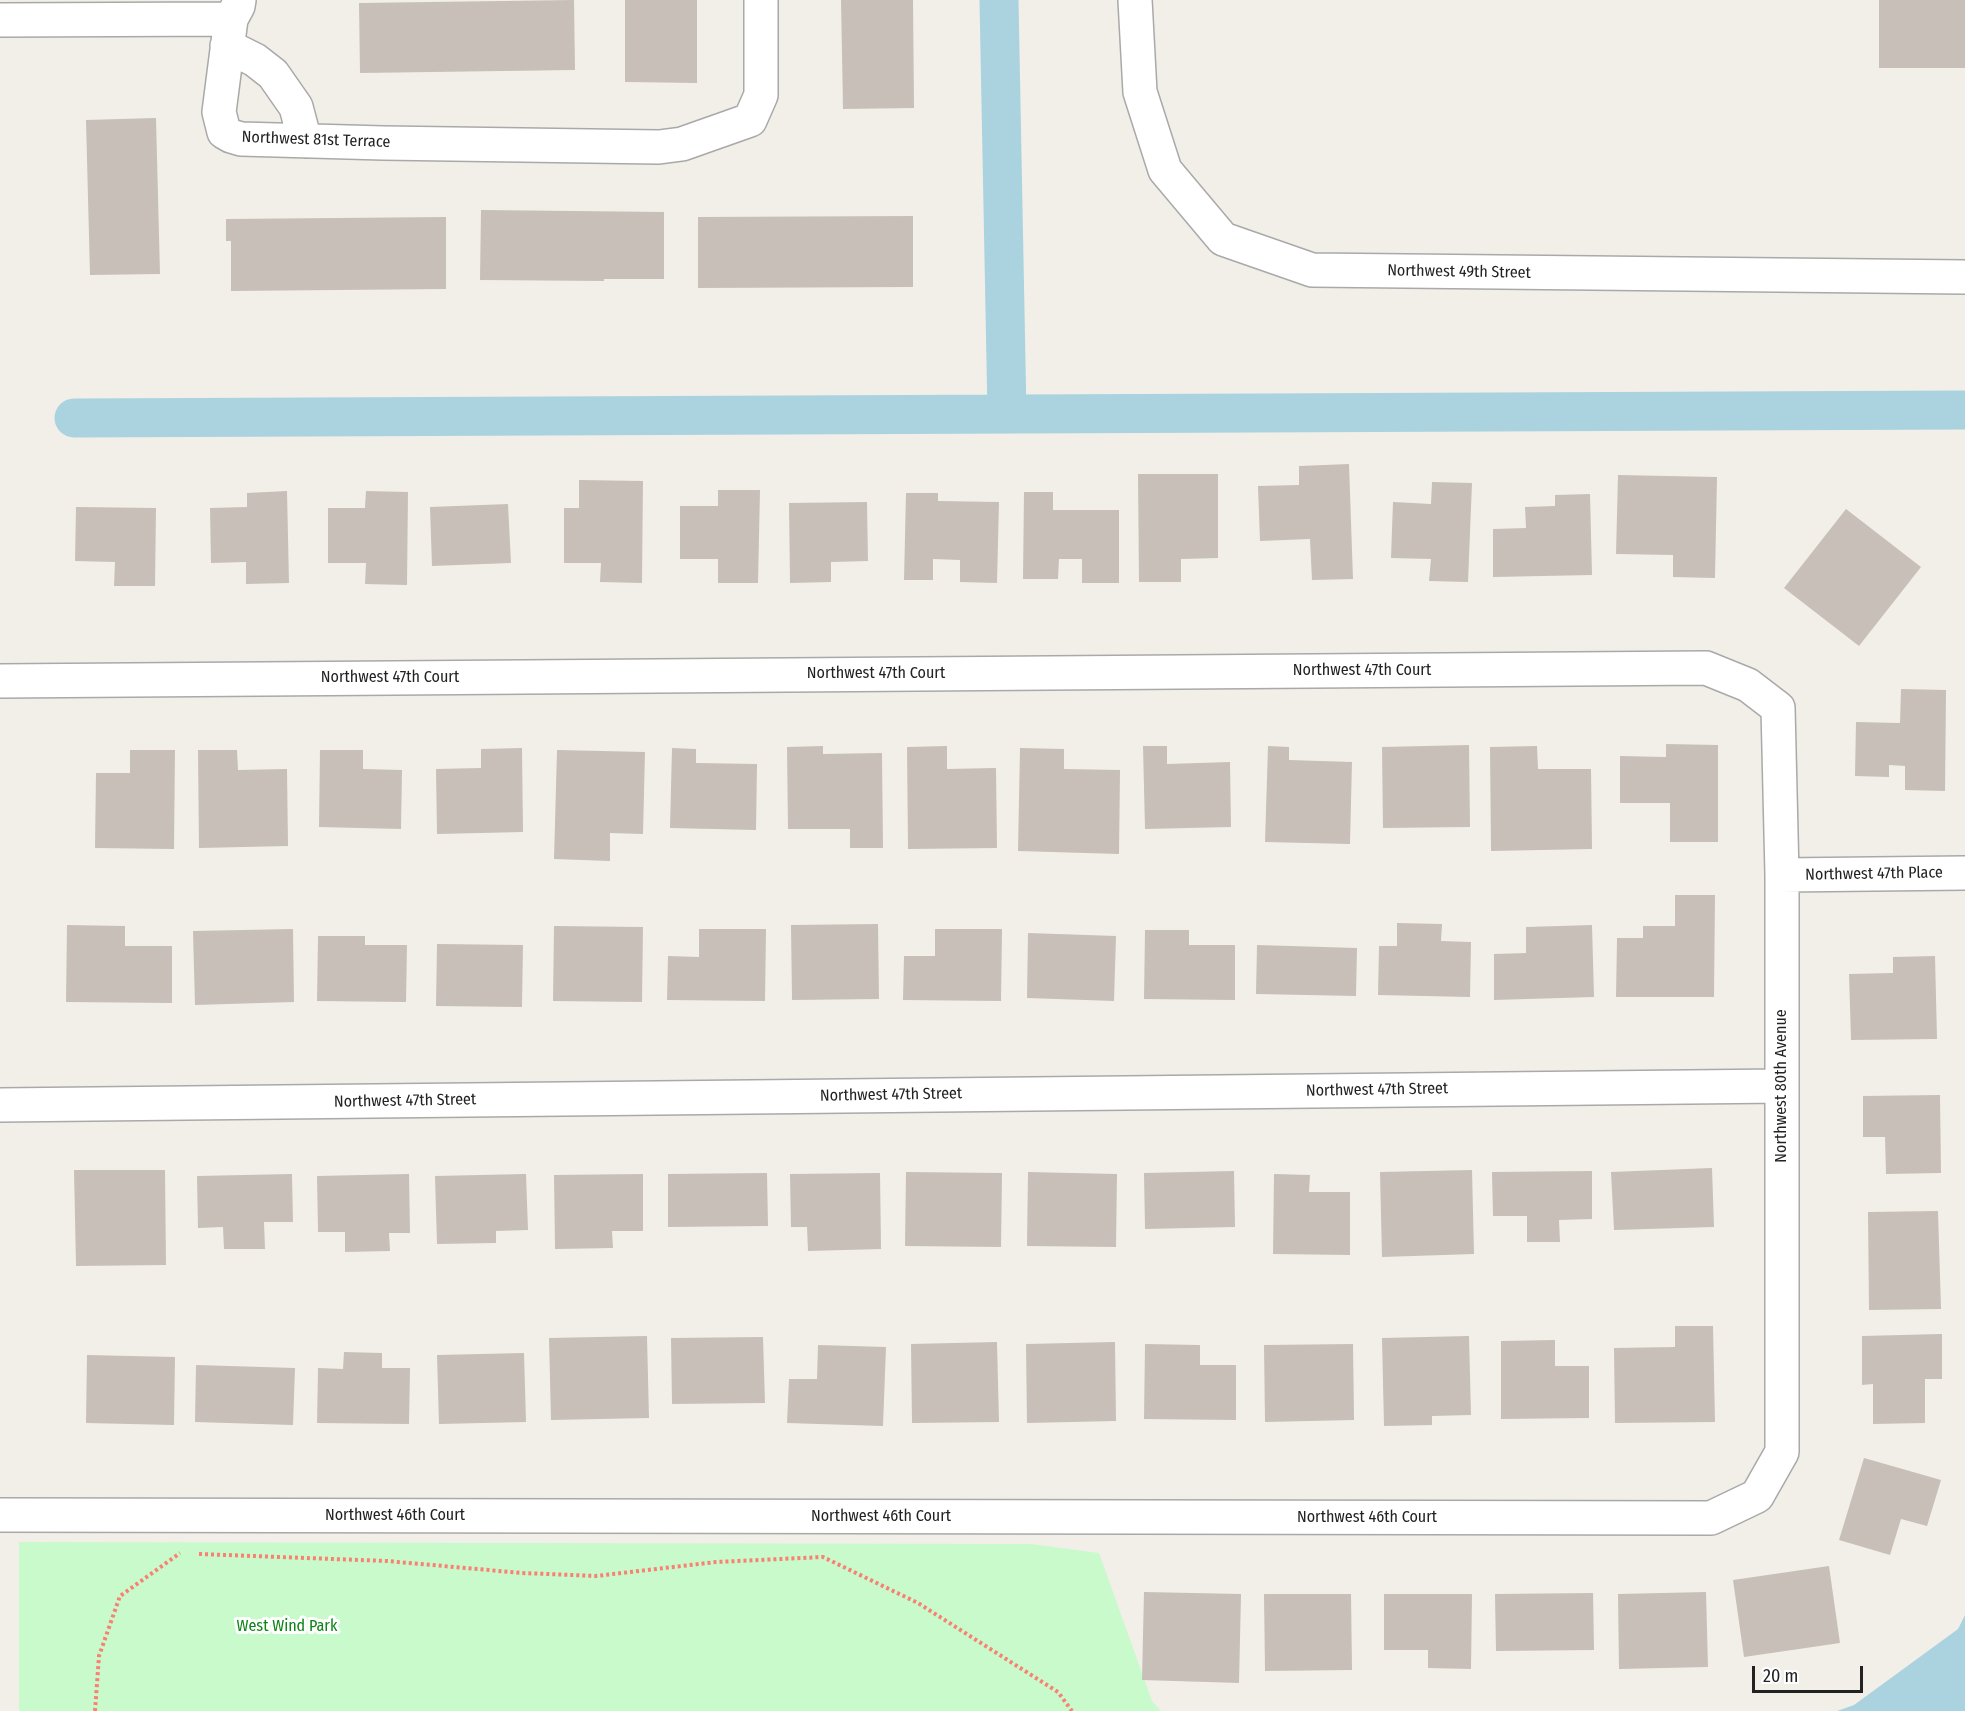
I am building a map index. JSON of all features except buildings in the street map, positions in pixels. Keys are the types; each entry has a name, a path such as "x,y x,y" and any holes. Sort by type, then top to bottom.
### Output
{"street":[{"name":"Northwest 81st Terrace","path":"232,22 219,112 224,132 241,139 659,147 682,144 750,120 761,95 761,0"},
{"name":"Northwest 49th Street","path":"1135,0 1140,92 1165,170 1223,239 1312,270 1965,277"},
{"path":"0,20 232,22 255,60 273,74 296,107 305,141"},
{"name":"Northwest 47th Court","path":"0,681 1706,668 1748,685"},
{"name":"Northwest 80th Avenue","path":"1748,685 1778,708 1782,875 1782,1452 1757,1496"},
{"name":"Northwest 47th Place","path":"1782,875 1965,873"},
{"name":"Northwest 47th Street","path":"0,1105 1782,1086"},
{"name":"Northwest 46th Court","path":"0,1515 1711,1518 1757,1496"}],"path":[{"path":"95,1711 99,1656 120,1596 178,1553 387,1561 522,1573 596,1576 716,1562 823,1557 918,1603 1058,1692 1072,1711"}],"green space":[{"name":"West Wind Park","path":"19,1542 1031,1544 1099,1553 1152,1701 1161,1711 19,1711"}],"water":[{"path":"1965,1615 1965,1711 1837,1711 1854,1705 1958,1629"}],"waterway":[{"path":"999,0 1007,414"},
{"path":"74,418 1965,410"}]}
